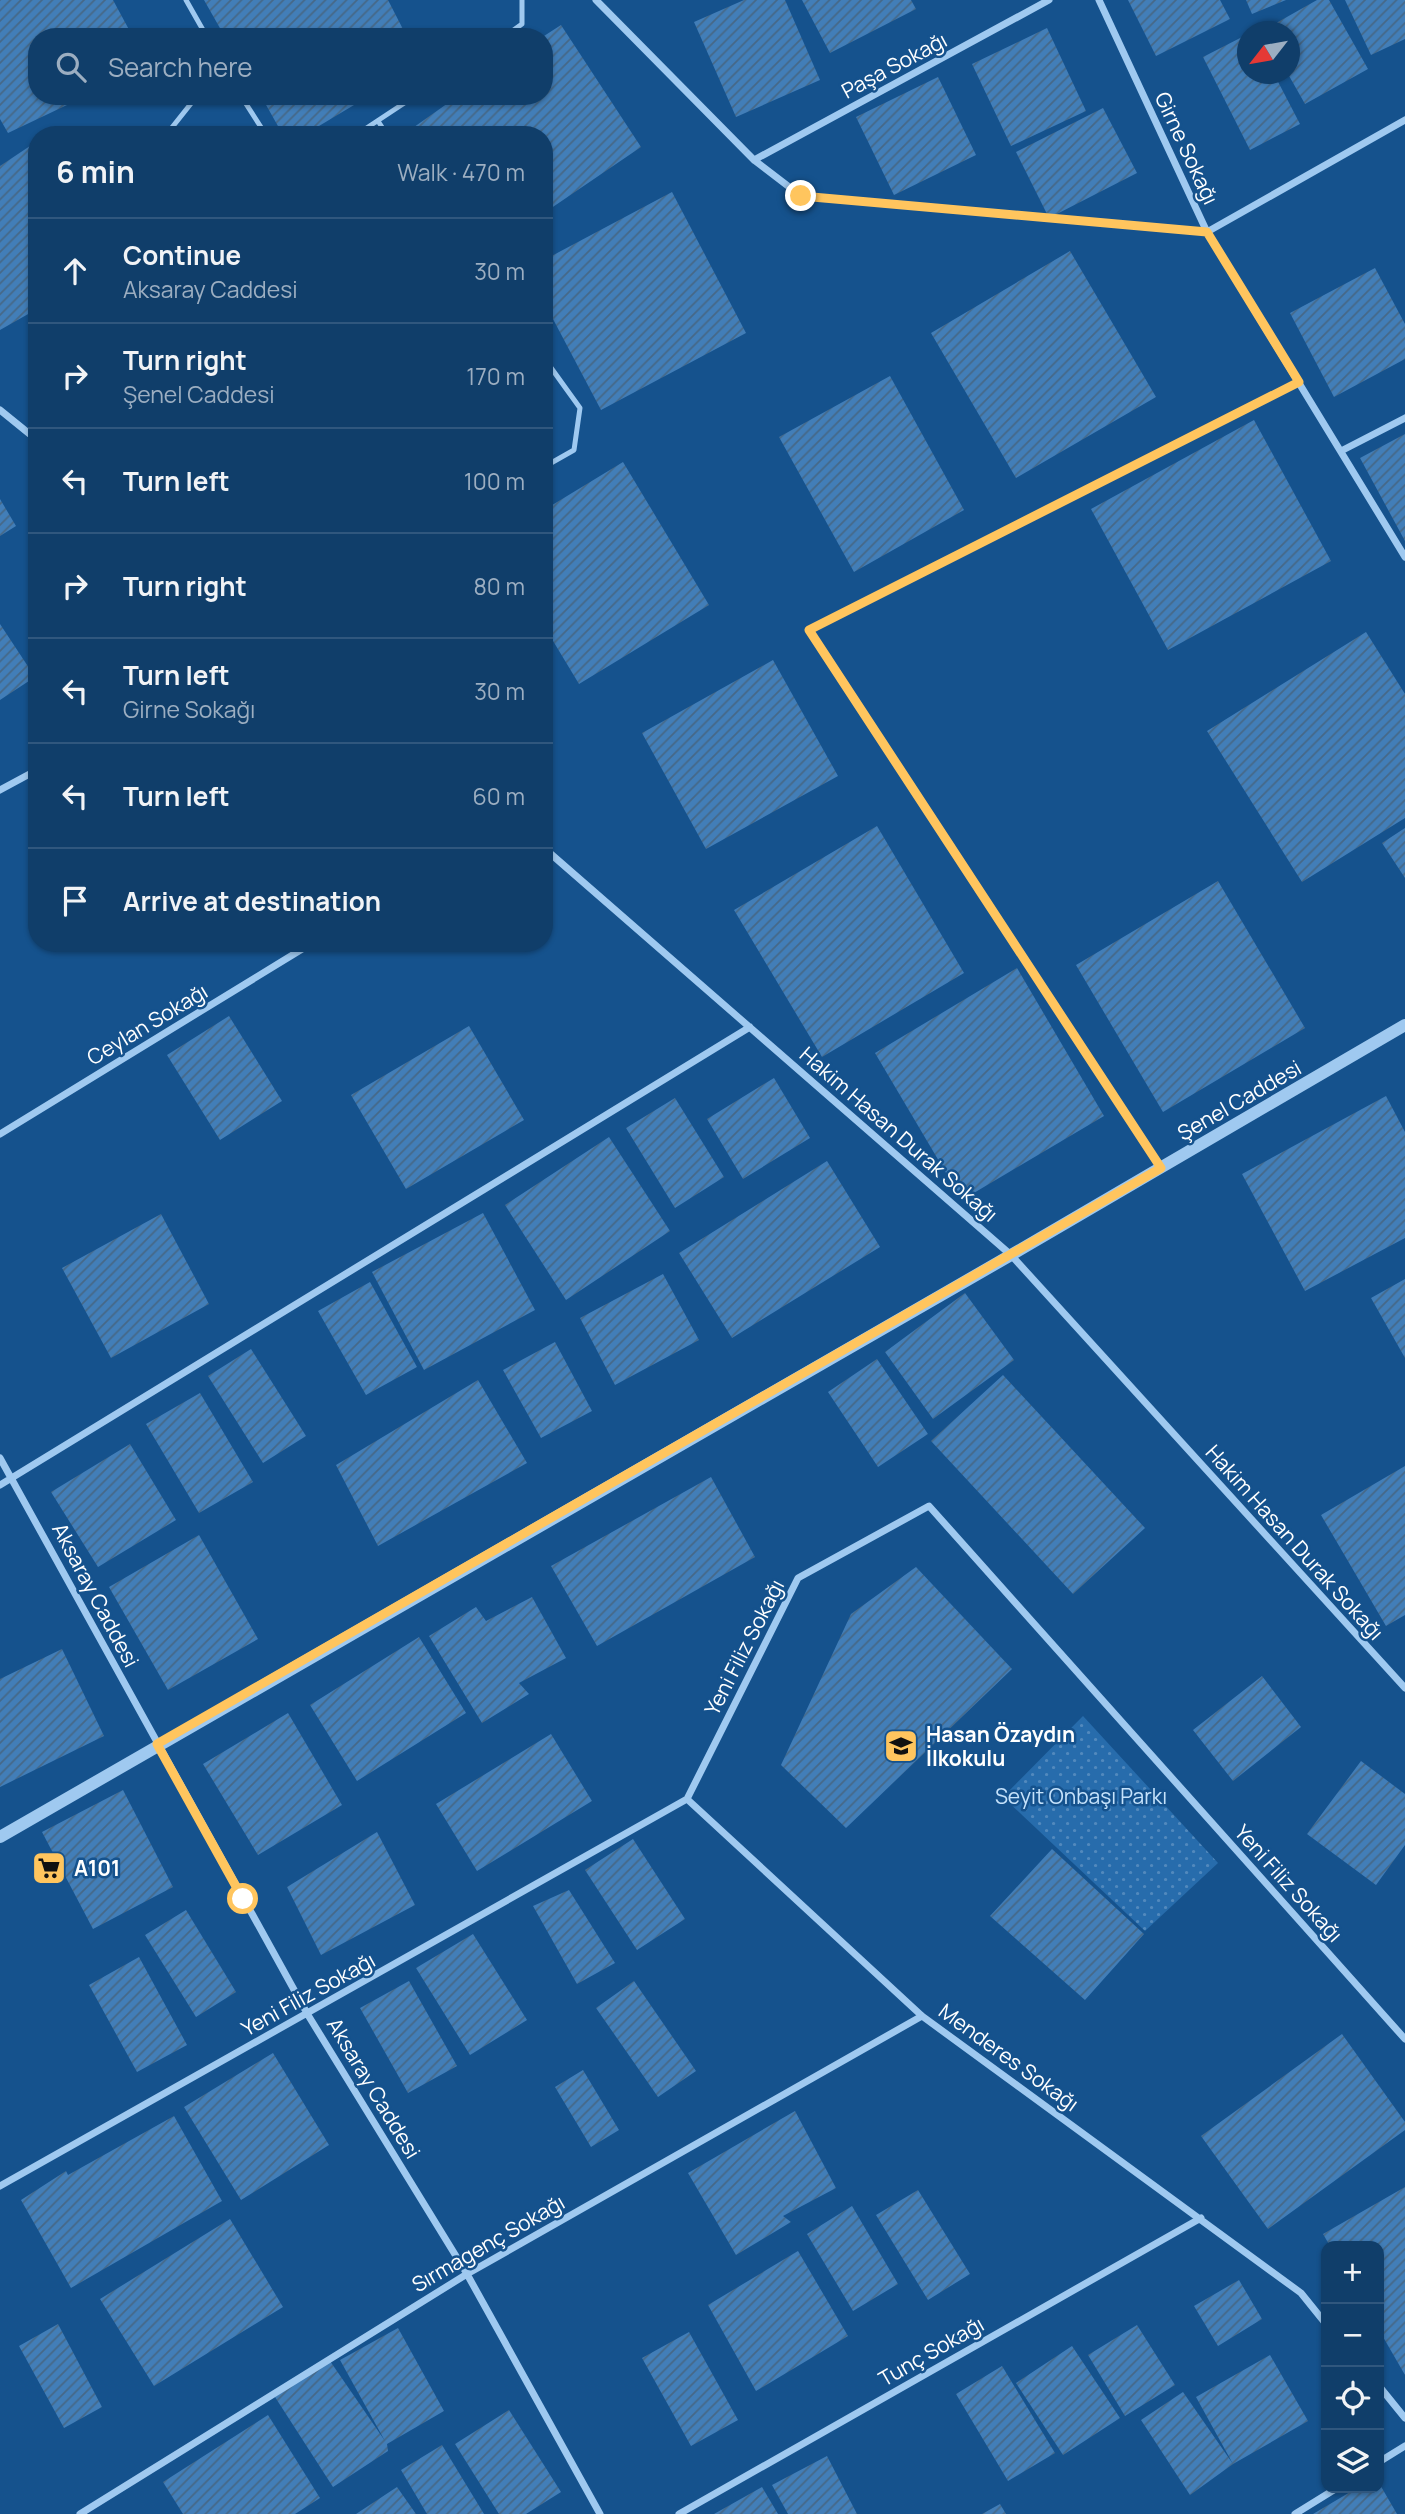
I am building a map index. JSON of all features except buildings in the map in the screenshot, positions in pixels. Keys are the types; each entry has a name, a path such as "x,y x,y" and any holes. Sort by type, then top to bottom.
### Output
{"street":[{"path":"596,0 754,160 801,196 1207,232 1405,120"},
{"name":"Paşa Sokağı","path":"754,160 1049,0"},
{"name":"Girne Sokağı","path":"1099,0 1207,232 1405,556"},
{"path":"1161,1168 809,630 1299,382"},
{"path":"0,410 28,433"},
{"path":"1341,451 1405,418"},
{"path":"0,790 28,775"},
{"name":"Hakim Hasan Durak Sokağı","path":"553,856 1011,1255 1405,1688"},
{"name":"Ceylan Sokağı","path":"0,1134 297,952"},
{"name":"Şenel Caddesi","path":"0,1837 1405,1025"},
{"path":"0,1485 750,1027"},
{"name":"Aksaray Caddesi","path":"0,1458 308,2015 467,2274 600,2514"},
{"name":"Yeni Filiz Sokağı","path":"0,2186 308,2015 687,1798 798,1577 929,1506 1405,2039"},
{"name":"Menderes Sokağı","path":"687,1798 922,2016 1301,2293 1321,2318"},
{"name":"Sırmagenç Sokağı","path":"80,2514 467,2274 922,2016"},
{"name":"Tunç Sokağı","path":"679,2514 1201,2218"},
{"path":"1384,2392 1405,2418"},
{"path":"1384,2459 1405,2446"},
{"path":"1295,2514 1329,2493"}],"lane":[{"path":"186,0 202,28"},
{"path":"516,28 522,24 522,0"},
{"path":"173,126 190,105"},
{"path":"248,105 260,126"},
{"path":"370,126 402,105"},
{"path":"378,121 381,126"},
{"path":"553,370 580,408 574,450 553,462"}],"green space":[{"name":"Seyit Onbaşı Parkı","path":"1083,1716 1218,1863 1145,1931 1003,1797"}],"place":[{"name":"Hasan Özaydın İlkokulu","path":"901,1746"},
{"name":"A101","path":"49,1868"}],"route":[{"path":"243,1899 157,1744 1161,1168 809,630 1299,382 1207,232 801,196"}]}
